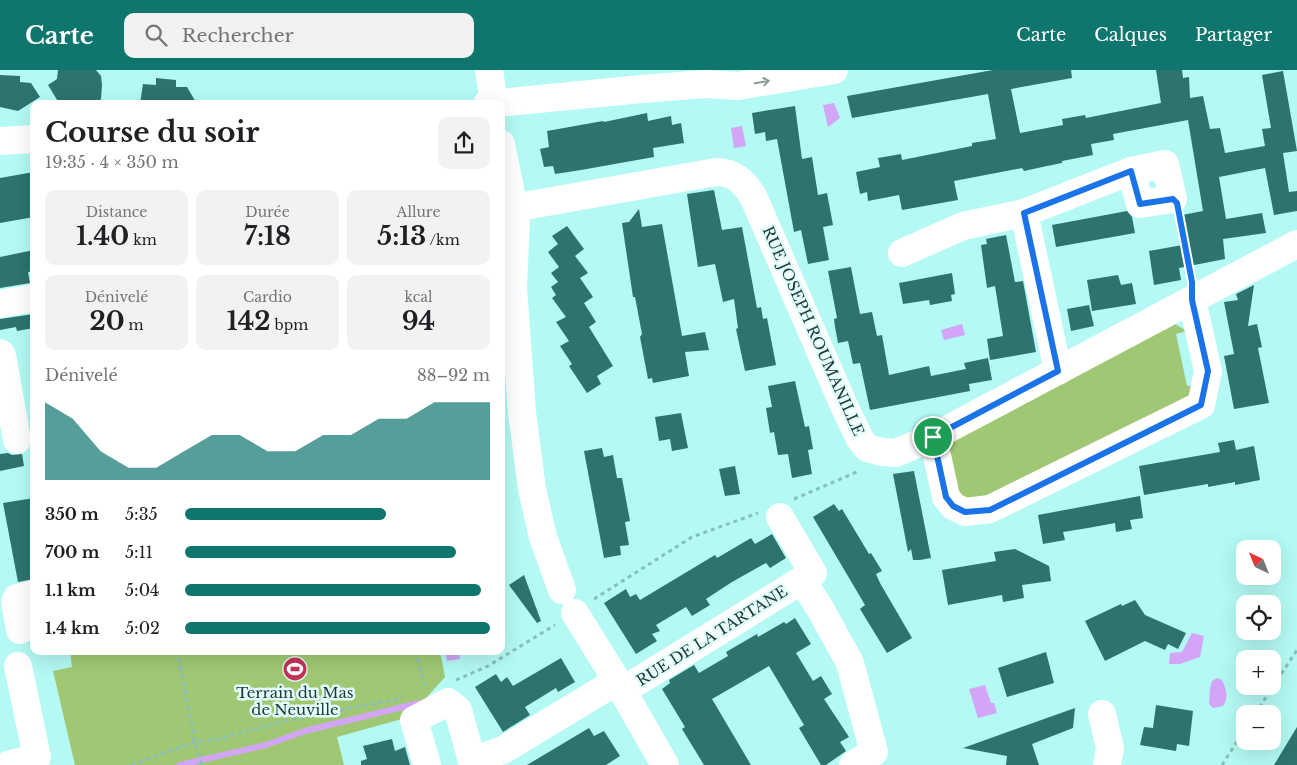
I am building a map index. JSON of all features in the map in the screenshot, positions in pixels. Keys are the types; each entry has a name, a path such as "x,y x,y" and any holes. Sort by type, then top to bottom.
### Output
{"street":[{"path":"489,70 492,100"},
{"path":"505,102 642,89 714,78 738,86 834,70"},
{"path":"0,141 30,139"},
{"path":"902,253 962,226 1024,213 1131,171 1165,164 1173,199"},
{"path":"505,165 516,218 507,289 532,489 544,537 568,602 620,686 665,765"},
{"name":"RUE JOSEPH ROUMANILLE","path":"513,208 716,172 725,172 738,178 746,185 753,196 860,439 867,448 882,452"},
{"path":"1024,213 1058,371"},
{"path":"882,452 896,453 933,437 1297,244"},
{"path":"0,304 30,299"},
{"path":"933,437 946,497 953,506 965,512 990,510 1201,405 1208,371 1192,300"},
{"path":"0,353 2,355 17,440"},
{"name":"RUE DE LA TARTANE","path":"467,763 503,750 620,686 812,573 777,510"},
{"name":"RUE DE LA TARTANE","path":"802,580 821,610 850,664 874,752 853,765"},
{"path":"18,633 15,602 17,598 30,595"},
{"path":"8,765 37,757 18,666"},
{"path":"427,765 414,720 448,702 458,710 467,763"},
{"path":"1102,714 1110,748 1107,765"}],"path":[{"path":"1173,199 1177,203 1192,282 1192,300"},
{"path":"505,652 568,602 600,594 692,537 777,510 875,464 882,452"},
{"path":"1261,705 1297,650"},
{"path":"177,655 195,742 202,765"},
{"path":"417,655 426,694"},
{"path":"453,682 488,666 502,655"},
{"path":"131,765 195,742 219,739 284,721 408,697"},
{"path":"1222,765 1236,743"}],"green space":[{"path":"1173,323 1187,331 1176,334 1187,386 1198,385 1186,400 978,501 965,502 949,487 946,450 955,433"},
{"path":"70,655 441,655 445,677 409,717 337,737 344,765 75,765 53,671 72,667"}],"shaded area":[{"path":"834,103 840,118 828,127 823,105"},
{"path":"742,126 746,146 734,148 731,128"},
{"path":"962,324 965,335 944,340 941,330"},
{"path":"1192,633 1204,636 1200,657 1180,664 1169,664 1170,653 1182,652"},
{"path":"446,655 460,655 460,659 447,661"},
{"path":"1217,678 1222,680 1226,696 1223,706 1213,708 1209,704 1210,688 1212,681"},
{"path":"985,685 991,703 994,703 997,713 978,718 969,689"}],"building":[{"path":"58,70 96,70 101,76 101,99 57,100 48,85 57,79"},
{"path":"993,70 1071,70 1072,78 1011,89 1020,133 1063,125 1062,119 1085,115 1086,118 1161,103 1156,70 1182,70 1183,78 1189,77 1190,98 1203,96 1210,129 1220,128 1225,153 1265,146 1262,129 1271,128 1262,75 1283,71 1297,151 1283,153 1289,192 1297,191 1297,211 1274,215 1265,168 1219,177 1226,219 1262,213 1266,233 1223,239 1225,259 1179,268 1181,280 1154,285 1149,251 1188,244 1182,215 1203,211 1188,120 1113,134 1114,140 1091,144 1093,155 1024,171 1022,168 954,181 958,200 902,210 899,195 868,201 867,192 860,194 856,172 880,167 878,158 901,154 902,160 972,146 972,143 996,139 988,94 852,118 847,96"},
{"path":"0,75 20,76 20,82 31,83 40,97 35,100 30,100 30,103 18,111 0,107"},
{"path":"156,78 176,80 176,87 187,87 195,100 141,100 143,84 156,85"},
{"path":"795,106 802,159 812,157 818,195 827,193 833,225 823,227 829,260 808,264 801,230 794,232 777,139 766,141 765,132 755,134 752,113"},
{"path":"647,113 648,121 671,116 672,125 681,123 684,143 653,148 654,157 581,170 555,174 553,166 544,167 540,149 549,147 547,131"},
{"path":"30,173 30,218 0,223 0,178"},
{"path":"714,190 722,230 742,227 757,308 761,307 763,319 767,318 776,365 745,371 736,329 738,328 734,299 723,302 715,264 698,267 687,194"},
{"path":"639,209 642,227 662,224 682,336 705,332 709,350 685,352 689,376 653,383 652,378 648,379 622,223 629,222"},
{"path":"1127,211 1132,217 1135,233 1056,247 1052,225"},
{"path":"567,226 584,249 575,256 588,273 580,278 593,297 584,303 596,322 589,327 613,366 597,376 601,384 587,393 569,366 572,364 560,346 569,341 556,322 566,317 552,298 556,295 551,287 558,282 551,273 559,267 548,252 558,244 552,236"},
{"path":"1006,235 1015,282 1023,281 1036,352 990,360 987,339 1003,336 995,286 987,288 981,245 987,244 986,239"},
{"path":"30,251 30,272 28,272 30,283 0,288 0,257"},
{"path":"851,267 860,314 872,312 877,336 882,335 889,375 929,366 931,376 966,369 964,363 988,358 992,380 969,384 970,391 870,410 860,363 853,364 848,341 838,343 835,327 834,319 837,318 828,271"},
{"path":"952,273 955,294 951,295 952,301 930,305 929,300 903,304 899,283"},
{"path":"1118,275 1121,285 1132,283 1136,304 1092,311 1087,280"},
{"path":"1254,285 1248,326 1257,324 1262,347 1258,348 1269,403 1234,409 1224,356 1234,354 1224,302 1238,300 1236,294"},
{"path":"1089,305 1094,326 1071,331 1067,309"},
{"path":"30,315 30,329 17,331 16,327 0,330 0,319"},
{"path":"795,381 805,427 809,426 813,449 808,450 812,474 792,478 788,454 778,455 774,432 770,433 766,408 772,407 768,386"},
{"path":"681,413 688,448 672,451 670,439 659,441 655,417"},
{"path":"1234,440 1236,450 1254,446 1260,480 1235,485 1235,482 1208,487 1208,484 1144,495 1139,466 1220,452 1218,443"},
{"path":"602,448 604,457 613,455 617,478 622,478 630,521 625,522 629,545 620,546 621,555 604,558 584,451"},
{"path":"8,453 12,455 22,454 24,466 0,471 0,454"},
{"path":"735,466 740,494 725,496 719,469"},
{"path":"914,471 931,558 920,560 913,560 911,549 908,552 893,474"},
{"path":"1140,496 1143,518 1130,520 1132,529 1116,532 1115,523 1063,532 1065,540 1043,544 1038,515"},
{"path":"30,499 30,580 18,582 3,503"},
{"path":"834,504 839,511 842,509 869,554 871,553 882,571 876,574 880,583 912,638 887,653 860,609 865,605 813,517"},
{"path":"772,534 786,558 770,568 766,563 732,582 706,599 710,605 692,616 686,607 656,625 660,631 652,634 657,641 636,654 604,603 626,589 630,597 636,594 640,600 715,555 717,558 751,538 755,544"},
{"path":"1015,549 1049,566 1051,581 1022,585 1024,598 1003,602 1002,595 948,605 942,570 996,561 994,552"},
{"path":"524,575 541,621 537,623 509,585"},
{"path":"1135,600 1145,615 1186,633 1178,649 1168,644 1165,650 1145,641 1105,661 1085,621 1121,604 1122,606"},
{"path":"795,618 811,644 796,653 813,681 821,676 832,694 824,699 849,737 840,742 846,751 826,765 821,765 799,728 804,725 769,666 712,699 751,765 704,765 682,729 685,727 662,689 670,683 669,680 694,665 699,673 728,656 726,652 757,634 758,637"},
{"path":"1046,652 1054,683 1007,697 998,668"},
{"path":"561,658 575,682 558,692 556,688 525,707 530,715 503,732 475,687 496,674 501,682 507,677 513,686"},
{"path":"1156,705 1193,711 1189,746 1177,744 1176,751 1140,745 1144,727 1153,728"},
{"path":"1075,708 1073,728 1032,744 1039,765 1006,765 1007,756 963,748"},
{"path":"1297,727 1297,765 1274,765"},
{"path":"589,728 594,736 604,731 620,756 606,765 527,765"},
{"path":"392,739 395,751 405,747 410,765 361,765 361,761 367,759 363,746"}],"waterway":[{"path":"180,765 266,745 305,731 419,703"}],"place":[{"name":"Terrain du Mas de Neuville","path":"295,669"}],"route":[{"path":"1131,171 1140,204 1173,199 1177,203 1192,282 1192,300 1208,371 1201,405 990,510 965,512 953,506 946,497 933,437 1058,371 1024,213 1131,171"}]}
